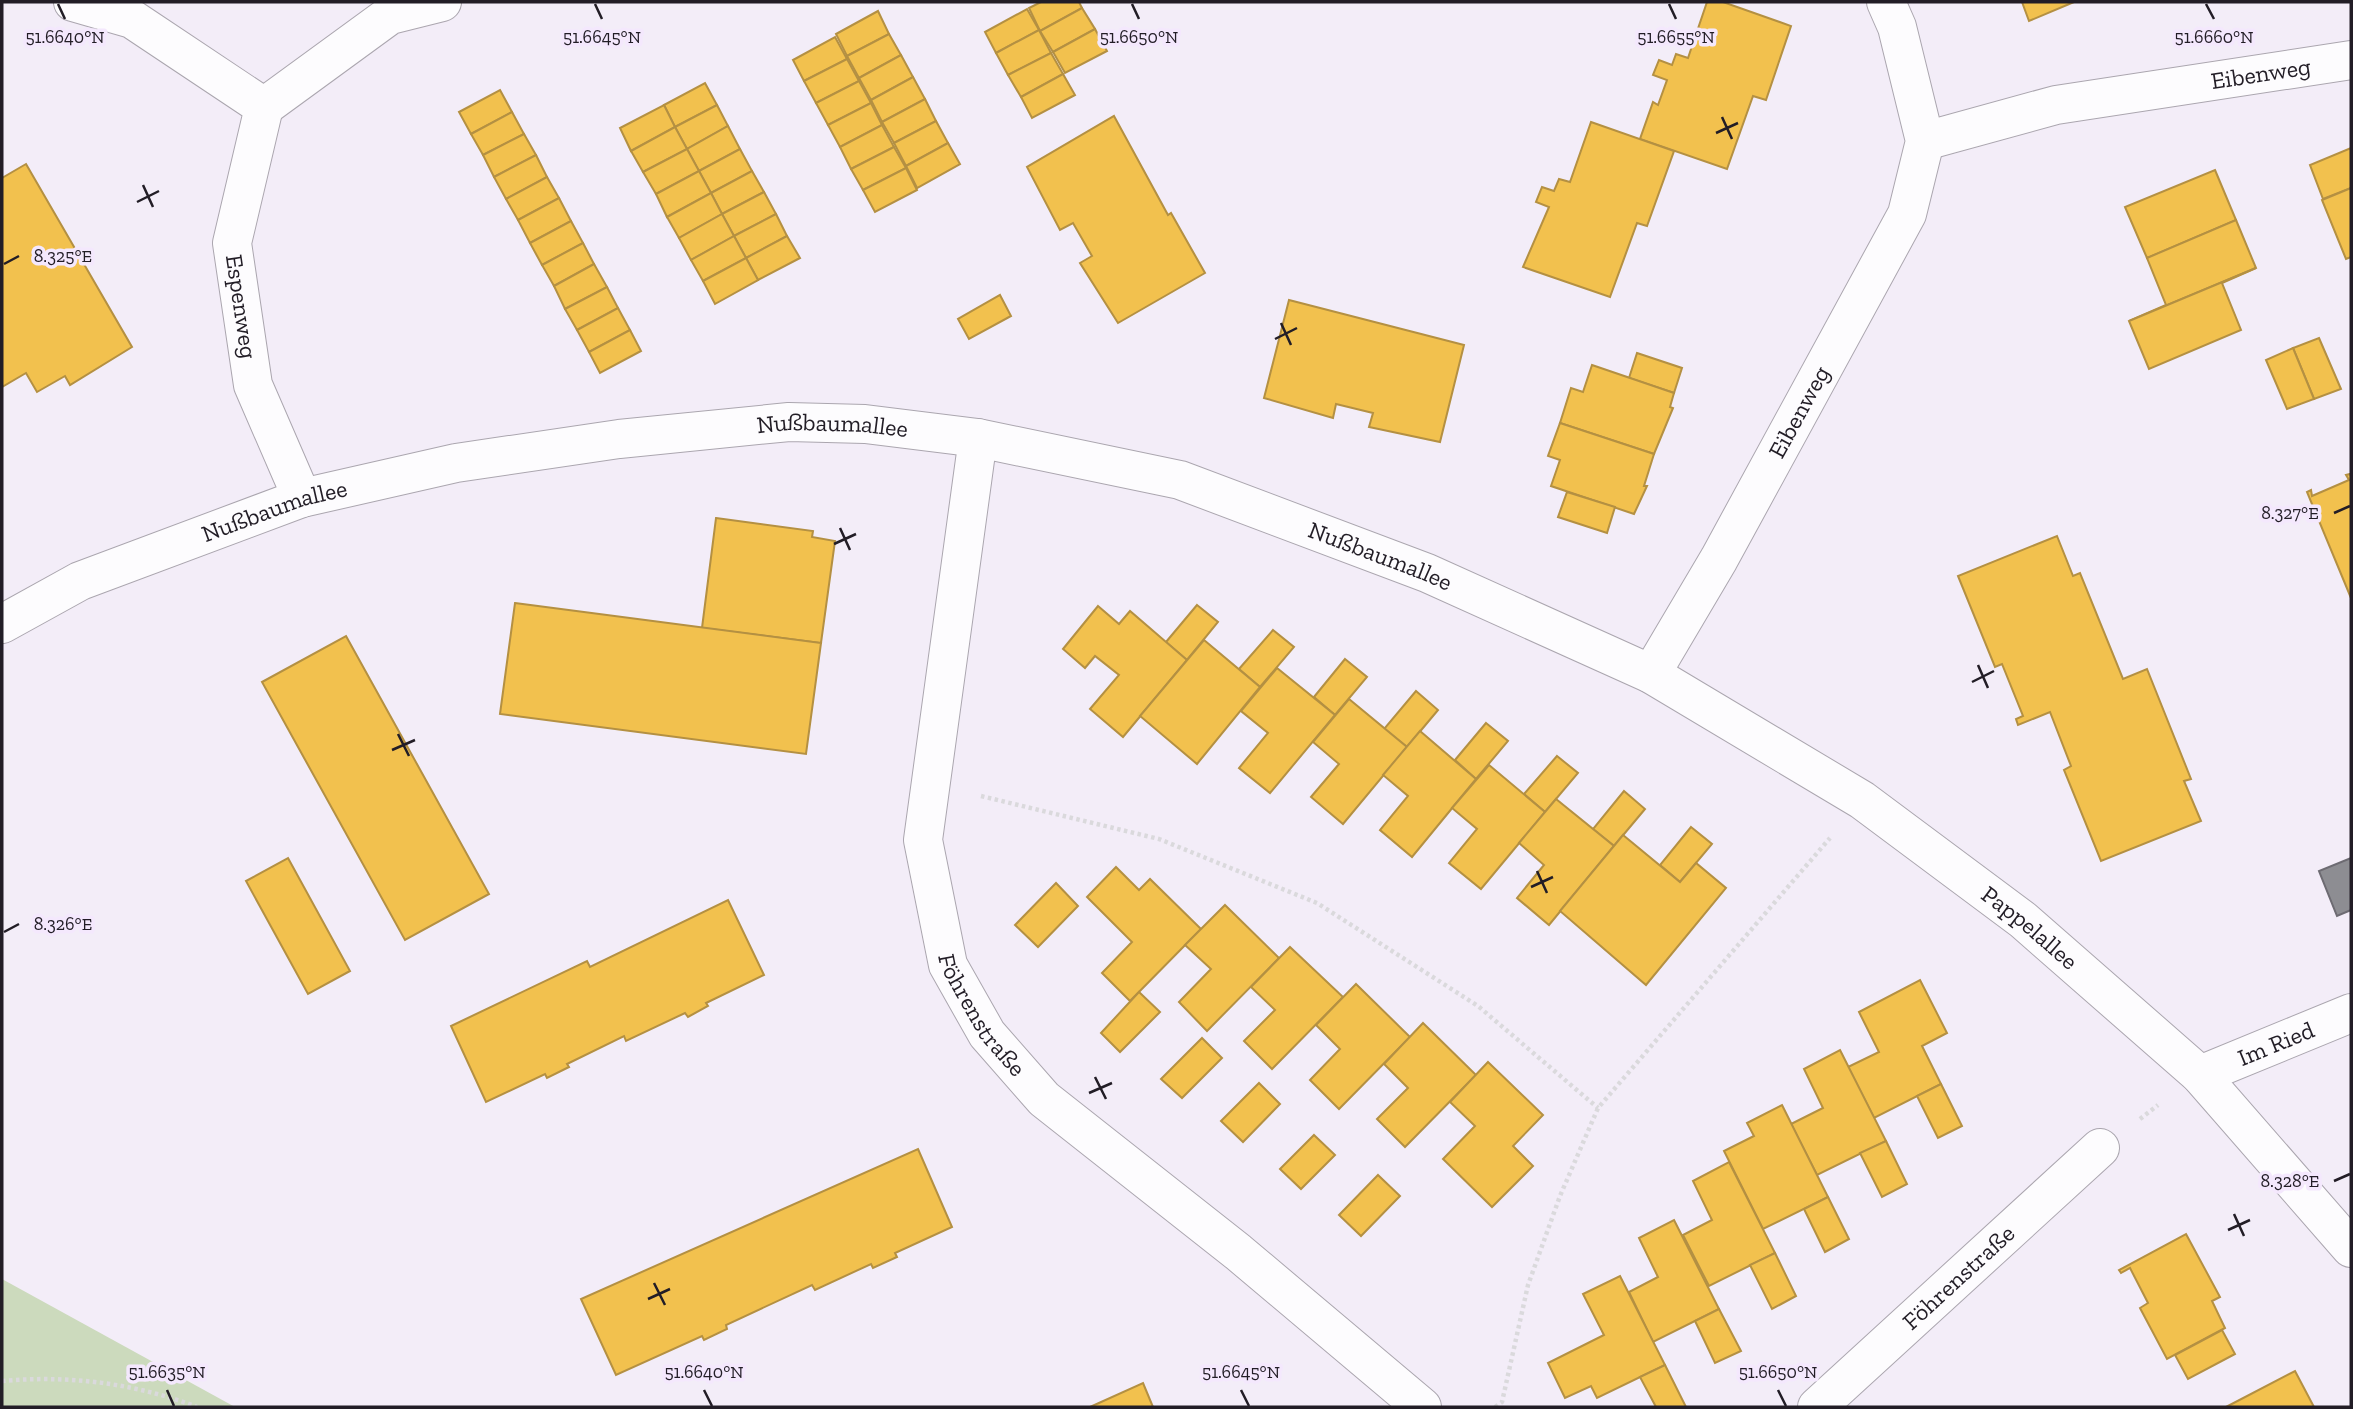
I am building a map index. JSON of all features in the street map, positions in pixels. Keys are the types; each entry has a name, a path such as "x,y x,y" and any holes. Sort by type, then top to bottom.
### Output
{"street":[{"path":"73,2 132,19 264,107 390,15 442,2"},
{"name":"Eibenweg","path":"1651,674 1719,559 1907,214 1925,141 1897,27 1886,2"},
{"name":"Eibenweg","path":"1925,141 2056,105 2351,60"},
{"name":"Espenweg","path":"264,107 232,243 253,385 302,498"},
{"name":"Nußbaumallee","path":"2,624 80,581 302,498 456,463 619,439 789,422 865,424 978,438 1180,480 1427,573 1651,674"},
{"name":"Föhrenstraße","path":"978,438 928,785 923,840 948,965 987,1034 1044,1099 1238,1252 1422,1407"},
{"name":"Pappelallee","path":"1651,674 1862,800 2024,920 2200,1075 2351,1248"},
{"name":"Im Ried","path":"2200,1075 2351,1013"},
{"name":"Föhrenstraße","path":"1817,1407 2100,1148"}],"path":[{"path":"928,785 1159,839 1317,903 1478,1006 1598,1108"},
{"path":"1495,1407 1502,1402 1528,1285 1560,1196 1598,1108 1862,800"},
{"path":"2100,1148 2200,1075"},
{"path":"2,1381 38,1378 107,1382 168,1396 197,1407"}],"green space":[{"path":"2,1279 235,1407 2,1407"}],"building: Wohnen":[{"path":"1041,2 1079,2 1082,8 1040,31 1029,8"},
{"path":"1707,2 1723,2 1791,26 1766,100 1753,96 1727,169 1640,139 1653,102 1658,105 1667,80 1653,75 1659,60 1672,65 1676,54 1688,58"},
{"path":"2022,2 2074,2 2029,21"},
{"path":"1082,8 1095,29 1053,52 1040,31"},
{"path":"1027,9 1039,30 996,53 985,32"},
{"path":"878,11 889,34 847,56 836,34"},
{"path":"1095,29 1107,51 1065,73 1053,52"},
{"path":"1039,30 1051,53 1008,75 996,53"},
{"path":"889,34 901,55 859,78 847,56"},
{"path":"835,37 847,59 804,81 793,60"},
{"path":"1051,53 1063,74 1021,97 1008,75"},
{"path":"901,55 913,77 871,100 859,78"},
{"path":"847,59 859,81 816,103 804,81"},
{"path":"1063,74 1075,95 1032,118 1021,97"},
{"path":"913,77 925,99 882,122 871,100"},
{"path":"859,81 871,103 828,125 816,103"},
{"path":"705,83 717,105 675,127 664,105"},
{"path":"500,90 512,112 471,134 459,112"},
{"path":"925,99 936,121 894,143 882,122"},
{"path":"871,103 882,125 840,147 828,125"},
{"path":"664,105 675,127 631,151 620,128"},
{"path":"717,105 728,126 687,149 675,127"},
{"path":"512,112 524,134 483,155 471,134"},
{"path":"1114,116 1168,215 1171,213 1205,273 1118,323 1080,263 1092,256 1073,223 1060,230 1027,167"},
{"path":"936,121 948,143 906,166 894,143"},
{"path":"1591,122 1674,151 1647,226 1637,223 1610,297 1523,267 1549,207 1536,202 1542,187 1554,191 1559,179 1570,182"},
{"path":"882,125 894,147 851,169 840,147"},
{"path":"728,126 740,149 699,171 687,149"},
{"path":"675,127 687,149 643,172 631,151"},
{"path":"524,134 536,155 494,177 483,155"},
{"path":"948,143 960,164 917,188 906,166"},
{"path":"894,147 906,168 863,190 851,169"},
{"path":"2351,148 2351,188 2323,199 2310,165"},
{"path":"687,149 699,171 656,194 643,172"},
{"path":"740,149 752,171 711,193 699,171"},
{"path":"536,155 547,177 506,199 494,177"},
{"path":"26,164 132,347 70,385 65,376 37,392 26,373 2,387 2,178"},
{"path":"906,168 917,190 875,212 863,190"},
{"path":"2215,170 2236,220 2147,258 2125,207"},
{"path":"699,171 711,193 667,217 656,194"},
{"path":"752,171 764,192 722,214 711,193"},
{"path":"547,177 559,198 518,220 506,199"},
{"path":"2351,188 2351,257 2346,259 2322,200"},
{"path":"764,192 776,214 734,236 722,214"},
{"path":"711,193 722,214 679,238 667,217"},
{"path":"559,198 571,221 530,243 518,220"},
{"path":"722,214 734,236 691,260 679,238"},
{"path":"776,214 787,236 746,258 734,236"},
{"path":"2236,220 2256,268 2129,321 2166,305 2147,258"},
{"path":"571,221 583,243 542,265 530,243"},
{"path":"734,236 746,258 703,281 691,260"},
{"path":"787,236 800,258 758,280 746,258"},
{"path":"583,243 594,264 554,286 542,265"},
{"path":"746,258 758,280 715,304 703,281"},
{"path":"594,264 607,287 565,309 554,286"},
{"path":"2256,268 2222,283 2241,330 2149,369 2129,321"},
{"path":"607,287 618,308 577,330 565,309"},
{"path":"1000,295 1011,316 969,339 958,319"},
{"path":"1289,300 1464,345 1440,442 1369,427 1373,413 1336,404 1333,418 1264,398"},
{"path":"618,308 630,330 589,352 577,330"},
{"path":"630,330 641,351 600,373 589,352"},
{"path":"2319,338 2341,389 2314,399 2293,348"},
{"path":"2293,348 2314,399 2287,409 2266,360"},
{"path":"1637,353 1682,368 1674,393 1629,378"},
{"path":"1592,365 1674,393 1670,407 1673,408 1654,454 1560,423 1571,388 1583,392"},
{"path":"1560,423 1654,454 1644,486 1647,486 1634,514 1551,486 1560,460 1548,456"},
{"path":"2350,474 2351,598 2307,492 2311,490 2312,496 2349,480 2346,475"},
{"path":"1567,492 1615,507 1607,533 1558,517"},
{"path":"716,518 813,531 812,537 835,541 821,643 702,628"},
{"path":"2057,536 2073,576 2080,573 2123,679 2147,669 2191,779 2184,781 2201,821 2101,861 2064,770 2071,766 2050,712 2018,725 2016,719 2023,716 2002,664 1995,667 1958,576"},
{"path":"515,603 821,643 806,754 500,714"},
{"path":"1197,605 1218,622 1187,660 1166,642"},
{"path":"1098,606 1119,624 1130,611 1187,660 1123,737 1090,709 1119,675 1095,656 1085,668 1063,649"},
{"path":"1273,630 1294,647 1260,687 1239,669"},
{"path":"346,636 489,894 405,940 262,682"},
{"path":"1204,640 1260,687 1197,764 1140,716"},
{"path":"1345,659 1367,677 1335,715 1314,697"},
{"path":"1277,668 1335,715 1270,793 1239,768 1268,733 1241,711"},
{"path":"1416,691 1438,710 1407,747 1384,729"},
{"path":"1349,699 1407,747 1343,824 1311,797 1339,764 1313,742"},
{"path":"1486,723 1508,741 1476,779 1455,760"},
{"path":"1420,731 1476,779 1412,857 1380,830 1408,796 1383,775"},
{"path":"1557,756 1578,773 1545,812 1524,794"},
{"path":"1489,765 1545,812 1481,889 1449,863 1477,829 1452,808"},
{"path":"1624,791 1645,809 1614,846 1593,829"},
{"path":"1556,799 1614,846 1549,925 1517,898 1544,865 1519,843"},
{"path":"1691,827 1712,844 1680,882 1660,865"},
{"path":"1623,835 1680,882 1696,863 1726,888 1646,985 1560,911"},
{"path":"288,858 350,971 308,994 246,881"},
{"path":"1116,867 1139,890 1150,879 1201,929 1130,1001 1102,973 1132,942 1087,897"},
{"path":"1056,883 1078,906 1038,947 1015,925"},
{"path":"728,900 764,975 706,1003 708,1006 688,1017 685,1013 626,1041 624,1036 567,1064 569,1067 547,1078 545,1074 486,1102 451,1026 587,961 590,967"},
{"path":"1225,905 1279,958 1207,1031 1179,1002 1211,969 1185,945"},
{"path":"1290,947 1343,997 1272,1069 1244,1041 1275,1010 1251,987"},
{"path":"1920,980 1947,1033 1922,1046 1941,1084 1874,1118 1848,1067 1879,1052 1859,1012"},
{"path":"1356,984 1410,1037 1339,1109 1310,1080 1340,1049 1316,1025"},
{"path":"1139,992 1160,1012 1120,1052 1101,1033"},
{"path":"1423,1023 1476,1075 1405,1147 1377,1119 1408,1088 1384,1064"},
{"path":"1202,1038 1222,1058 1182,1098 1161,1079"},
{"path":"1840,1050 1886,1141 1817,1175 1791,1124 1823,1108 1804,1069"},
{"path":"1488,1062 1543,1115 1513,1146 1533,1166 1492,1207 1443,1159 1475,1126 1450,1102"},
{"path":"1259,1083 1280,1104 1243,1142 1221,1121"},
{"path":"1941,1084 1962,1126 1938,1138 1917,1096"},
{"path":"1782,1105 1828,1197 1763,1229 1724,1151 1754,1136 1747,1123"},
{"path":"1314,1135 1335,1155 1301,1189 1280,1169"},
{"path":"1886,1141 1907,1184 1882,1197 1860,1153"},
{"path":"918,1149 952,1227 895,1253 897,1257 873,1268 871,1264 815,1290 812,1285 726,1325 727,1329 704,1340 702,1336 616,1375 581,1299"},
{"path":"1729,1162 1775,1253 1709,1286 1683,1235 1712,1220 1693,1181"},
{"path":"1378,1175 1400,1196 1361,1236 1339,1215"},
{"path":"1828,1197 1849,1239 1825,1252 1804,1209"},
{"path":"1674,1220 1719,1309 1653,1342 1629,1292 1658,1277 1639,1238"},
{"path":"2186,1234 2220,1297 2212,1301 2225,1328 2167,1359 2140,1308 2148,1303 2130,1268 2121,1273 2119,1270"},
{"path":"1775,1253 1796,1296 1772,1309 1750,1265"},
{"path":"1620,1276 1665,1365 1597,1398 1591,1386 1565,1398 1548,1363 1604,1335 1583,1294"},
{"path":"1719,1309 1741,1351 1715,1363 1695,1321"},
{"path":"2222,1330 2235,1354 2188,1379 2175,1355"},
{"path":"1665,1365 1686,1407 1656,1407 1640,1377"},
{"path":"2295,1371 2314,1407 2226,1407"},
{"path":"1143,1383 1153,1407 1090,1407"}],"building: Industrie":[{"path":"2351,858 2351,910 2337,916 2319,871"}]}
